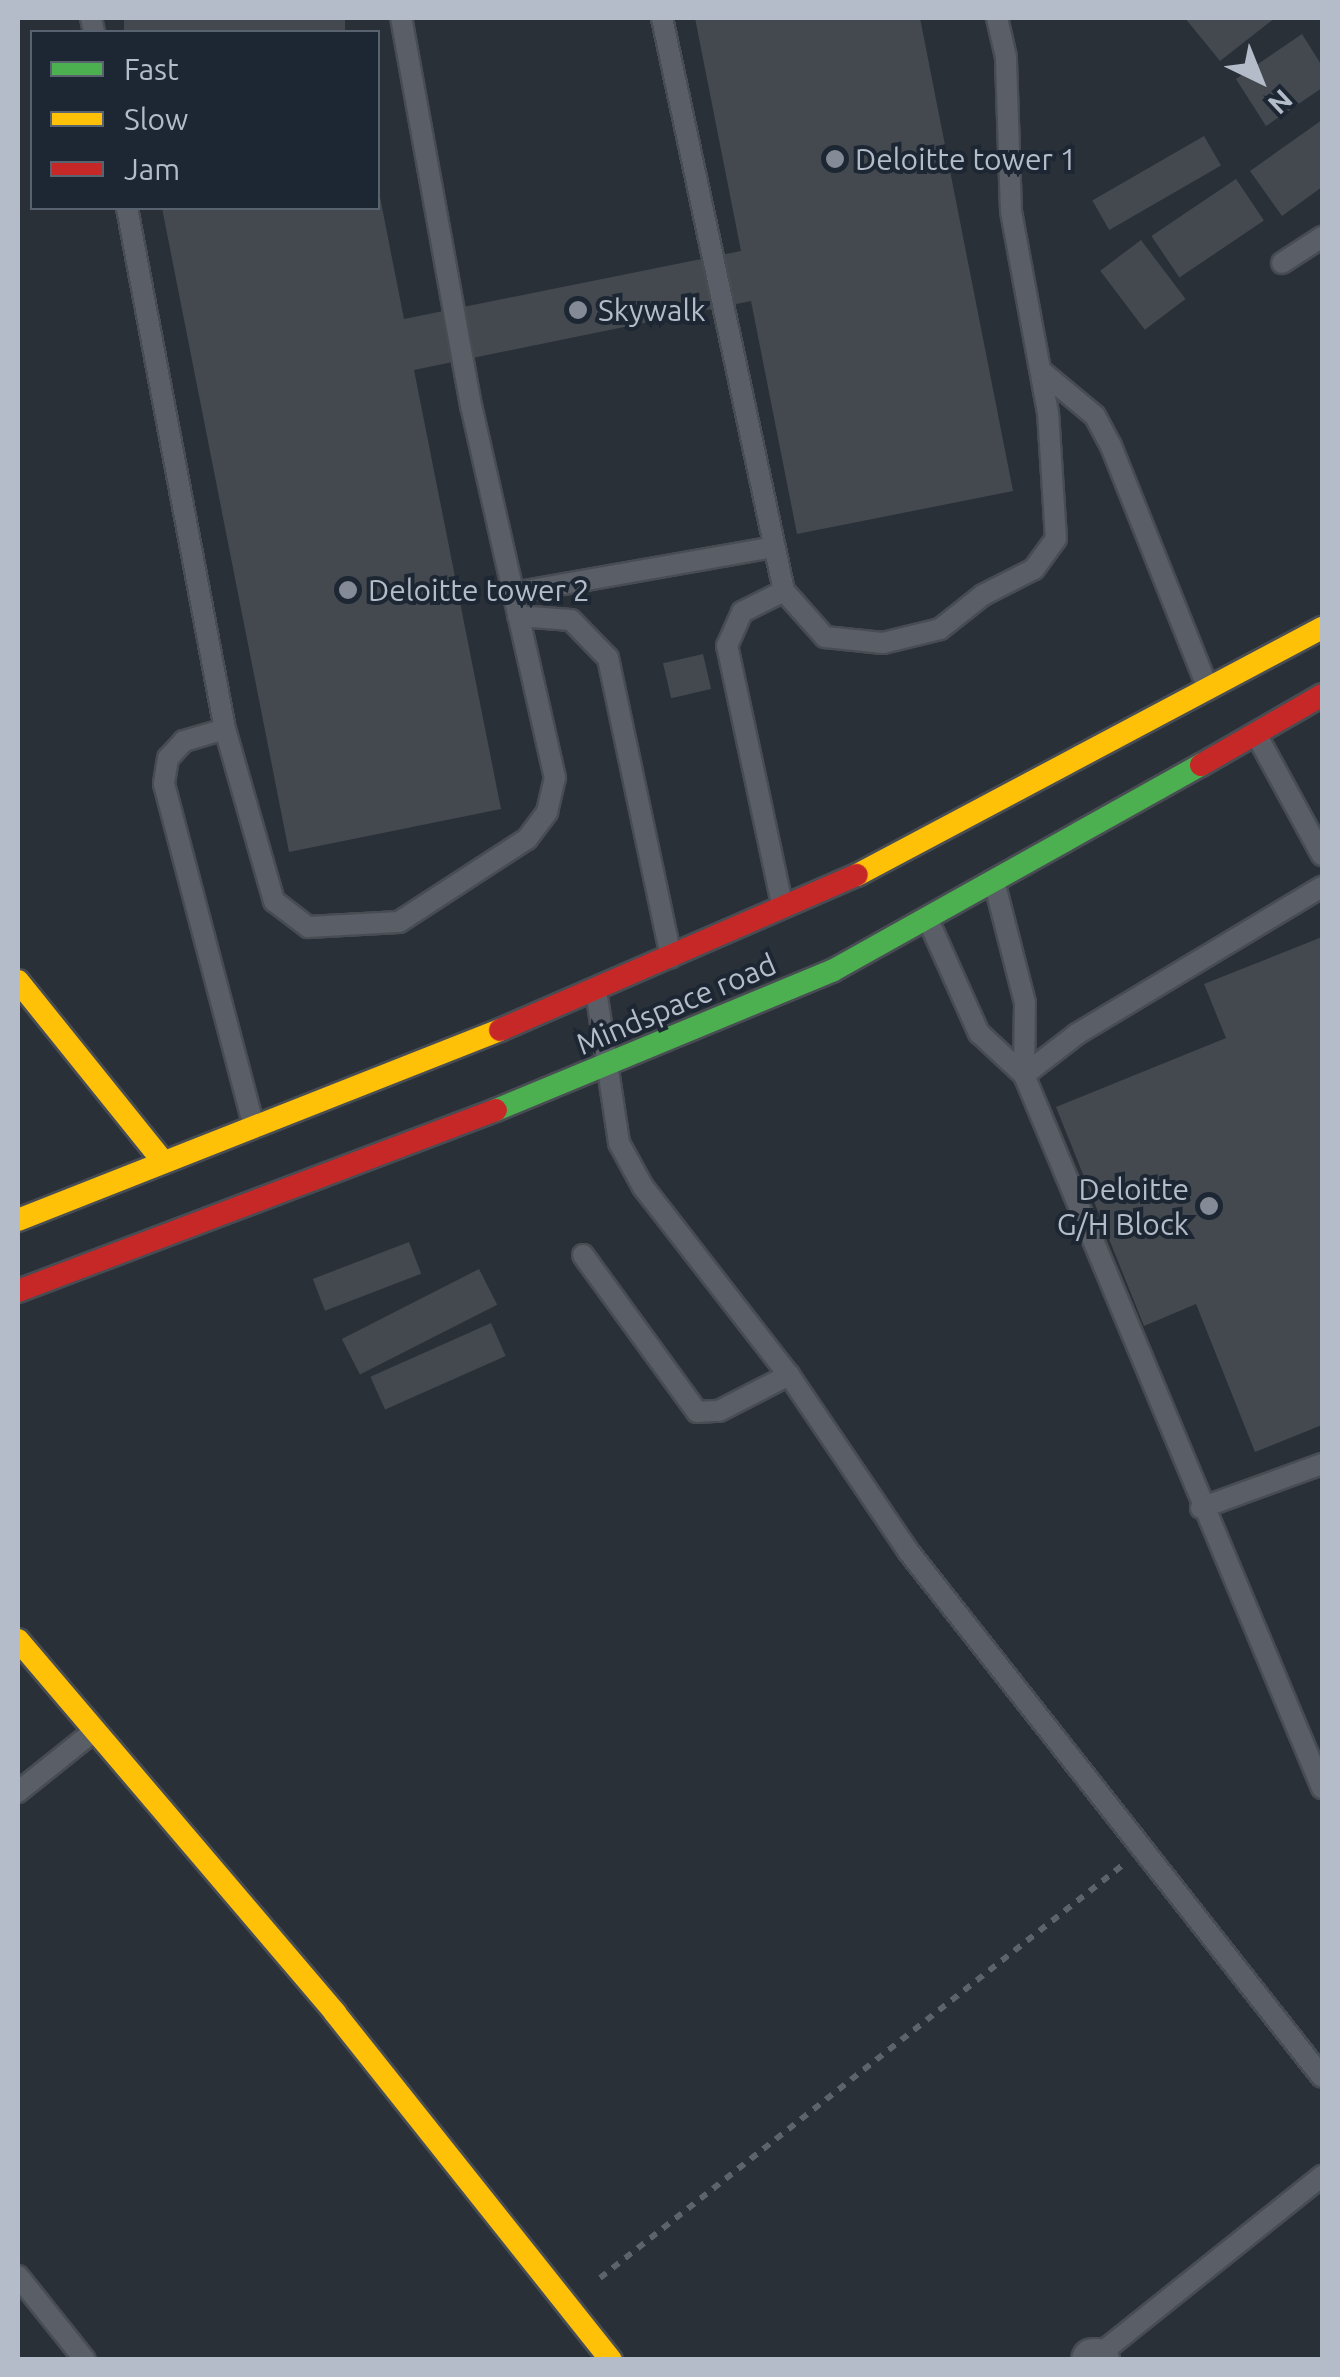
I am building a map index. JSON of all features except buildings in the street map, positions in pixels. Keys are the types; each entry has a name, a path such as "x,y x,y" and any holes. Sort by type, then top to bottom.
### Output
{"main road":[{"name":"Mindspace road","path":"18,1220 253,1124 596,992 854,877 1322,628"},
{"name":"Mindspace road","path":"18,1291 606,1068 832,970 995,885 1322,695"},
{"path":"18,981 162,1160"},
{"path":"18,1640 569,2302 612,2360"}],"lane":[{"path":"127,210 225,729 274,901 308,926 399,922 492,866 547,812 555,778 471,406 401,18"},
{"path":"662,18 784,591 826,637 882,643 940,628 984,595 1034,569 1056,539 1040,371 1011,211 1006,57 997,18"},
{"path":"1282,263 1322,237"},
{"path":"1040,371 1095,416 1111,446 1208,690"},
{"path":"513,593 774,547"},
{"path":"783,906 727,646 742,612 784,591"},
{"path":"518,616 571,620 608,658 671,959"},
{"path":"225,729 184,740 168,758 164,784 253,1124"},
{"path":"1256,733 1322,855"},
{"path":"995,885 1025,1003 1024,1075 1201,1508 1322,1788"},
{"path":"1024,1075 1077,1034 1322,886"},
{"path":"928,921 979,1032 1024,1075"},
{"path":"596,992 619,1144 629,1165 789,1375 908,1551 1322,2076"},
{"path":"582,1255 697,1412 719,1412 789,1375"},
{"path":"1201,1508 1322,1464"},
{"path":"18,1792 94,1731"},
{"path":"1095,2359 1322,2176"},
{"path":"18,2276 85,2360"}],"path":[{"path":"569,2302 1144,1848"}],"traffic: fast":[{"path":"496,1110 832,971 1201,765"}],"traffic: slow":[{"path":"857,875 1322,628"},
{"path":"18,981 161,1159"},
{"path":"18,1220 500,1030"},
{"path":"18,1640 335,2013 611,2360"}],"traffic: jam":[{"path":"1201,765 1322,695"},
{"path":"500,1030 857,875"},
{"path":"18,1291 496,1110"}],"place":[{"name":"Deloitte tower 1","path":"835,159"},
{"name":"Skywalk","path":"578,310"},
{"name":"Deloitte tower 2","path":"348,590"},
{"name":"Deloitte G/H Block","path":"1209,1206"}]}
